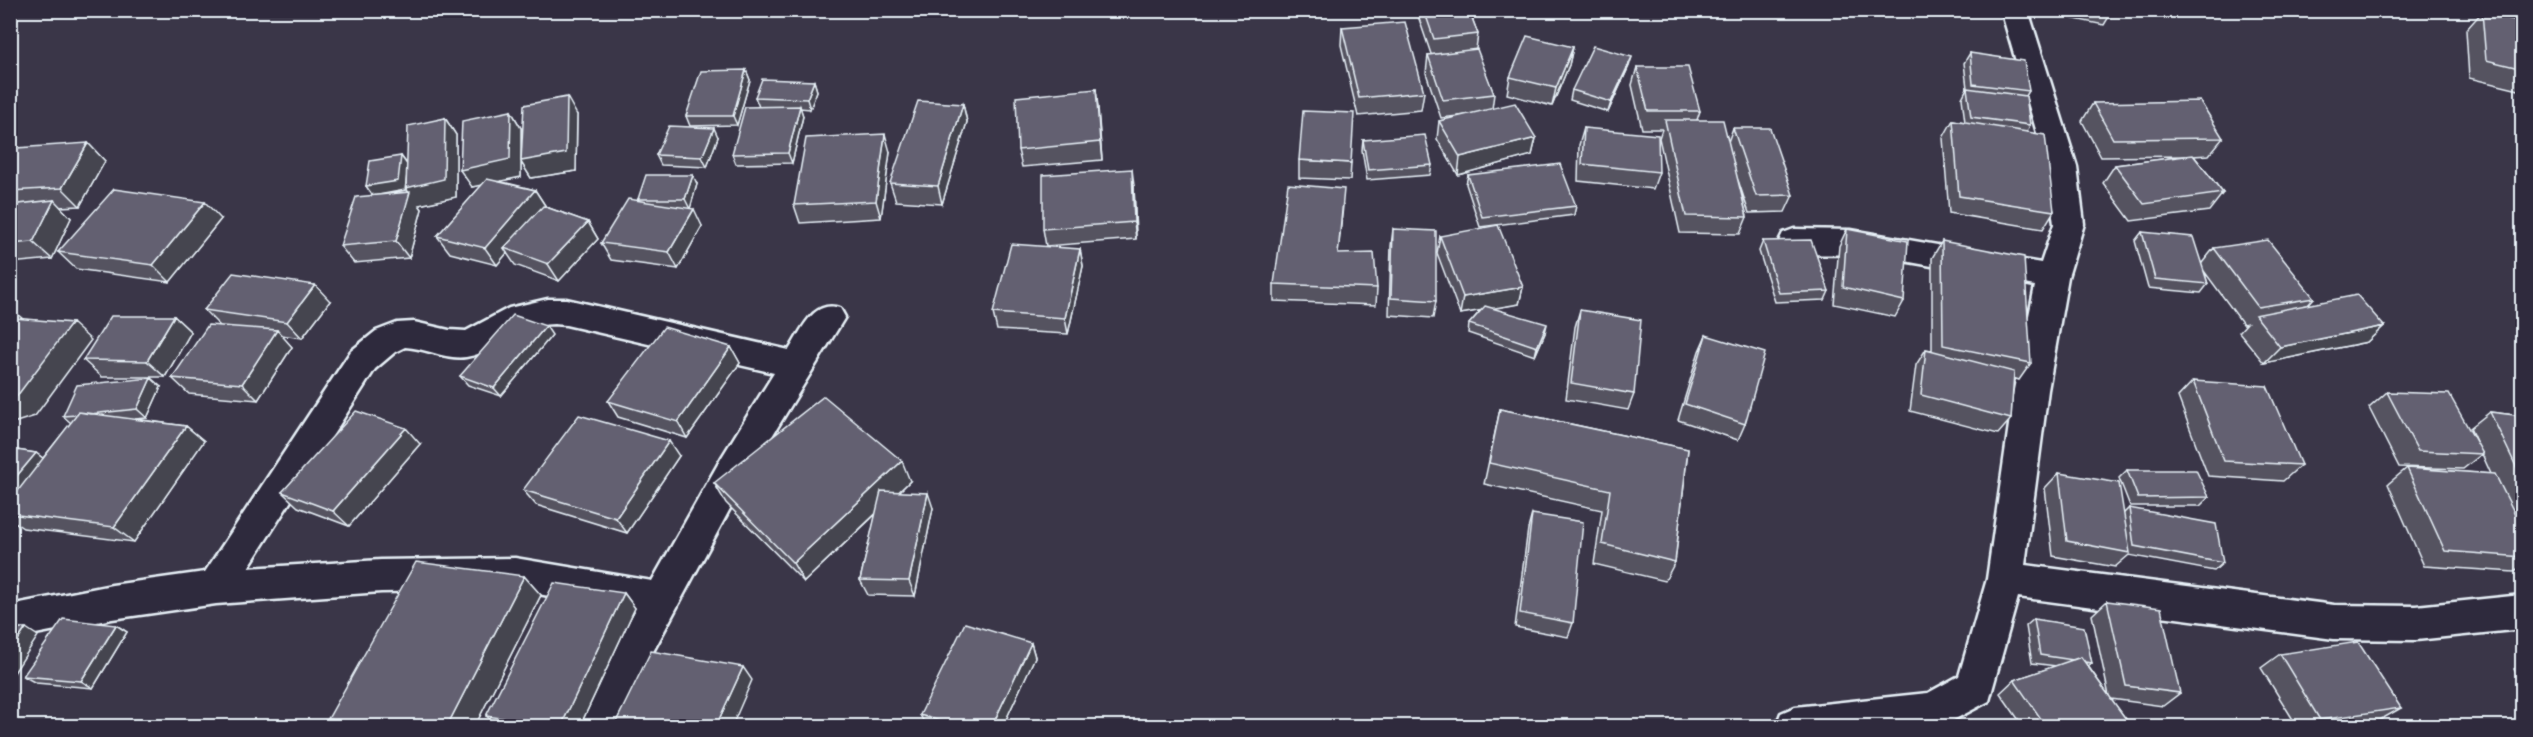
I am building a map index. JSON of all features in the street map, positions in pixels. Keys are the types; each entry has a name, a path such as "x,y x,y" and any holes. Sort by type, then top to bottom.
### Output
{"street":[{"path":"1795,726 1932,711 1975,688 2005,579 2031,390 2052,277 2069,224 2062,167 2014,10"},
{"path":"1794,241 1851,242 1884,246 2052,277"},
{"path":"216,587 363,360 384,342 399,335 414,336 448,345 466,344 487,337 519,317 542,311 566,312 796,365"},
{"path":"592,726 796,365 829,317"},
{"path":"10,622 112,602 216,587 381,576 515,574 662,599"},
{"path":"2005,579 2334,622 2416,623 2523,612"}],"building":[{"path":"1424,10 1469,10 1478,34 1434,39"},
{"path":"2482,12 2523,22 2523,69 2486,60"},
{"path":"1405,22 1424,92 1359,98 1342,27"},
{"path":"1527,36 1573,47 1556,88 1510,77"},
{"path":"1593,46 1632,57 1611,102 1572,90"},
{"path":"1477,49 1494,94 1443,100 1428,55"},
{"path":"1970,53 2024,61 2029,91 1973,84"},
{"path":"1637,67 1688,67 1700,111 1648,111"},
{"path":"746,70 733,116 686,116 701,71"},
{"path":"762,79 814,81 807,99 755,97"},
{"path":"1967,88 2026,96 2030,125 1971,117"},
{"path":"1096,89 1100,142 1018,150 1016,97"},
{"path":"567,97 566,153 521,161 524,105"},
{"path":"918,101 963,104 938,186 890,183"},
{"path":"2200,101 2223,138 2113,139 2093,103"},
{"path":"1515,103 1536,138 1460,157 1439,121"},
{"path":"800,106 788,153 732,154 745,107"},
{"path":"511,111 510,159 460,170 462,121"},
{"path":"1303,111 1354,113 1351,163 1299,160"},
{"path":"445,118 444,179 406,188 408,126"},
{"path":"1665,120 1723,120 1747,217 1686,216"},
{"path":"1953,120 2045,135 2054,211 1959,196"},
{"path":"669,126 714,128 702,157 656,155"},
{"path":"1584,128 1658,135 1659,172 1582,164"},
{"path":"1733,128 1770,128 1793,195 1756,196"},
{"path":"885,134 876,201 794,205 806,138"},
{"path":"1425,135 1432,165 1368,170 1363,140"},
{"path":"88,143 62,188 10,191 10,157 16,148"},
{"path":"2193,155 2223,193 2144,204 2115,165"},
{"path":"401,156 398,181 366,186 370,161"},
{"path":"1560,164 1576,206 1482,217 1468,175"},
{"path":"1132,169 1134,222 1043,229 1043,175"},
{"path":"646,175 693,175 685,199 638,199"},
{"path":"487,179 535,190 485,248 437,236"},
{"path":"1288,184 1344,189 1338,254 1374,253 1377,288 1274,284"},
{"path":"114,189 205,202 153,265 58,252"},
{"path":"410,192 396,241 340,246 356,197"},
{"path":"628,199 694,209 669,252 601,243"},
{"path":"54,200 33,242 10,244 10,205"},
{"path":"543,206 588,222 548,264 504,248"},
{"path":"1498,225 1523,287 1463,297 1440,236"},
{"path":"1393,229 1436,231 1436,301 1391,298"},
{"path":"1847,229 1908,241 1904,301 1843,287"},
{"path":"2142,232 2193,237 2208,284 2155,279"},
{"path":"1811,240 1829,291 1779,293 1763,241"},
{"path":"2268,240 2314,298 2258,307 2214,248"},
{"path":"1942,241 2024,257 2031,363 1943,345"},
{"path":"1011,244 1080,249 1065,318 993,313"},
{"path":"233,273 315,285 287,322 204,310"},
{"path":"2357,295 2384,326 2280,347 2255,315"},
{"path":"1485,306 1547,324 1537,347 1469,324"},
{"path":"1580,310 1641,320 1634,394 1571,383"},
{"path":"10,313 17,314 10,322"},
{"path":"513,315 546,326 494,388 460,376"},
{"path":"111,316 174,316 147,361 83,360"},
{"path":"14,318 72,323 14,400 10,401 10,322"},
{"path":"208,325 277,330 242,384 172,378"},
{"path":"664,327 731,347 678,422 608,401"},
{"path":"1706,335 1765,353 1745,424 1685,404"},
{"path":"1926,349 2014,372 2011,419 1921,395"},
{"path":"151,378 137,409 90,414 79,412 77,415 63,416 77,385"},
{"path":"2193,381 2267,386 2301,465 2224,461"},
{"path":"2387,392 2449,394 2483,454 2418,451"},
{"path":"824,396 902,461 793,563 714,483"},
{"path":"1500,409 1688,449 1675,562 1602,544 1610,490 1489,463"},
{"path":"356,411 406,428 333,511 282,492"},
{"path":"79,412 186,426 114,527 10,514 10,501"},
{"path":"2490,412 2523,416 2523,481"},
{"path":"579,415 669,441 616,518 523,490"},
{"path":"10,449 36,453 10,484"},
{"path":"2407,468 2495,474 2523,530 2523,557 2445,551"},
{"path":"2127,470 2196,470 2209,497 2138,498"},
{"path":"2059,473 2119,483 2130,553 2067,541"},
{"path":"881,491 928,493 909,581 860,580"},
{"path":"2129,508 2216,524 2223,563 2134,546"},
{"path":"1532,514 1583,522 1573,623 1520,613"},
{"path":"416,562 524,576 447,726 380,726 328,719"},
{"path":"554,583 624,593 561,726 486,716"},
{"path":"2107,601 2161,608 2180,693 2126,686"},
{"path":"63,619 116,625 81,681 23,676"},
{"path":"2034,619 2084,627 2092,663 2085,662 2081,657 2073,660 2040,655"},
{"path":"965,623 1031,643 992,726 956,726 920,715"},
{"path":"10,628 26,628 10,652"},
{"path":"2358,642 2401,708 2320,720 2280,654"},
{"path":"651,651 743,667 716,726 614,726"},
{"path":"2081,657 2131,726 2046,726 2014,680"}]}
